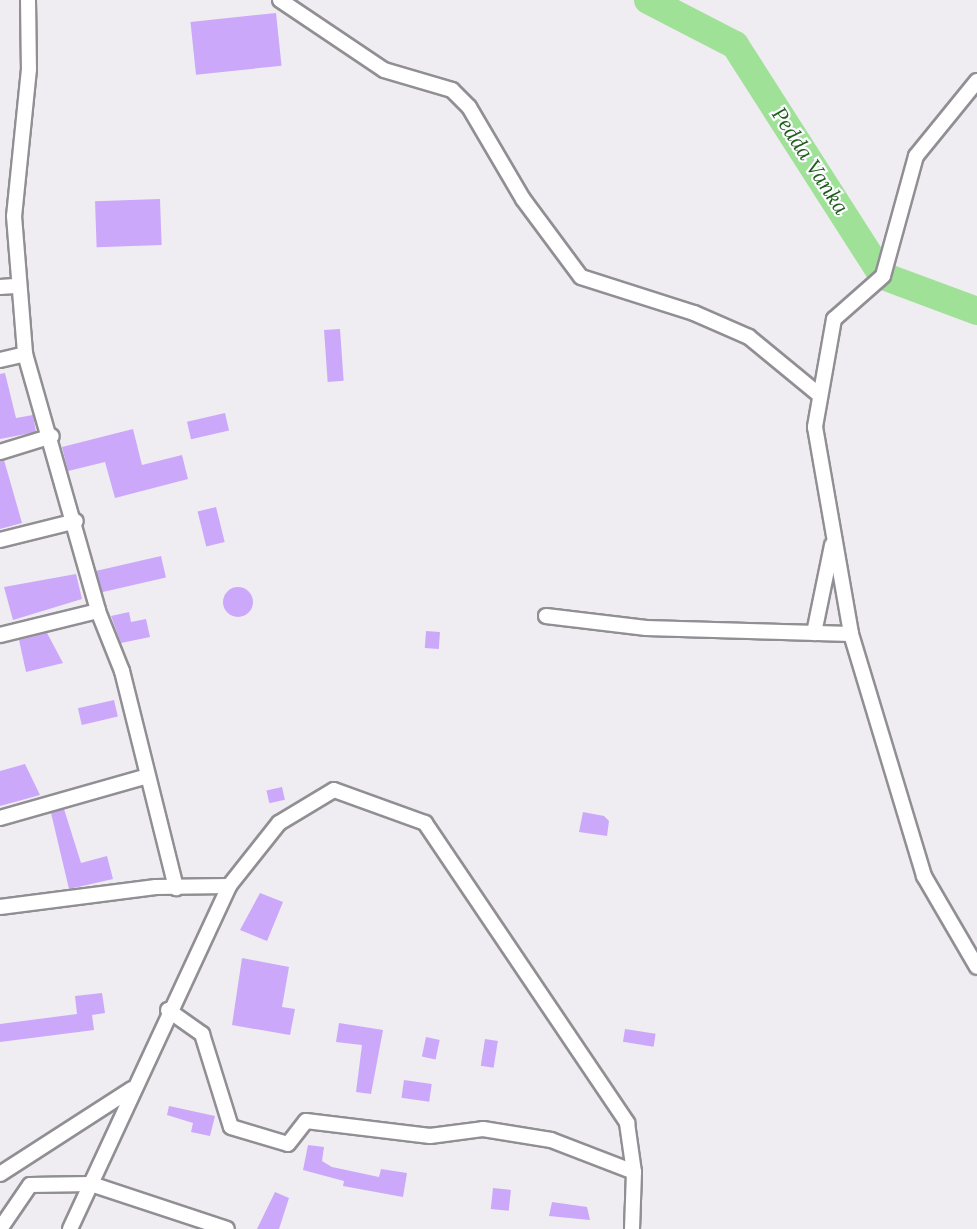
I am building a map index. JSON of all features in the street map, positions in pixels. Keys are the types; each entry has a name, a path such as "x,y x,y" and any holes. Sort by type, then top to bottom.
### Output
{"street":[{"path":"28,0 29,69 14,216 15,286 25,354 52,436 98,611 122,671 144,777 176,888"},
{"path":"280,0 384,70 452,90 469,107 523,199 581,277 694,313 749,338 817,393"},
{"path":"977,81 916,156 883,276 834,319 817,393 815,427 851,634 924,876 977,967"},
{"path":"0,287 15,286"},
{"path":"0,360 25,354"},
{"path":"0,452 52,436"},
{"path":"0,540 76,521"},
{"path":"814,633 833,537"},
{"path":"0,635 98,611"},
{"path":"546,616 646,628 851,634"},
{"path":"0,818 144,777"},
{"path":"70,1229 168,1010 229,886 279,823 333,790 425,823 627,1124 634,1172 632,1229"},
{"path":"0,907 176,888 229,886"},
{"path":"168,1010 202,1034 231,1127 288,1144 306,1120 430,1136 483,1129 551,1140 634,1172"},
{"path":"0,1174 133,1089"},
{"path":"0,1229 30,1185 91,1184 227,1229"}],"building":[{"path":"276,13 282,66 196,75 190,22"},
{"path":"160,199 162,245 97,247 95,201"},
{"path":"340,329 344,381 328,382 324,330"},
{"path":"5,373 16,418 33,415 36,432 0,439 0,374"},
{"path":"225,413 229,431 191,439 187,422"},
{"path":"133,429 142,465 182,455 188,479 115,498 105,462 68,471 62,447"},
{"path":"4,460 22,523 0,529 0,461"},
{"path":"216,507 225,542 206,547 198,512"},
{"path":"161,556 166,577 101,593 96,571"},
{"path":"76,574 82,599 13,620 4,587"},
{"path":"238,587 244,588 252,596 252,608 244,616 238,617 232,616 224,608 223,602 224,596 232,588"},
{"path":"129,612 131,622 146,619 150,637 121,643 111,616"},
{"path":"426,631 440,632 439,649 425,648"},
{"path":"47,633 63,663 26,672 19,640"},
{"path":"114,700 118,717 82,725 78,708"},
{"path":"25,764 40,795 0,806 0,771"},
{"path":"282,787 285,800 269,803 266,791"},
{"path":"64,809 81,863 107,856 113,879 69,889 51,813"},
{"path":"583,812 604,816 609,821 607,836 579,832"},
{"path":"260,893 283,902 267,941 240,930"},
{"path":"242,958 289,967 282,1007 295,1009 290,1035 232,1025"},
{"path":"102,993 105,1013 92,1015 94,1030 0,1042 0,1024 77,1014 75,996"},
{"path":"339,1023 383,1030 371,1094 356,1092 362,1045 336,1042"},
{"path":"625,1029 656,1034 654,1047 623,1042"},
{"path":"426,1037 440,1040 436,1059 422,1057"},
{"path":"485,1039 498,1041 494,1068 481,1066"},
{"path":"404,1080 432,1084 429,1102 401,1098"},
{"path":"169,1106 215,1116 210,1136 191,1132 193,1123 167,1115"},
{"path":"308,1145 324,1147 322,1161 332,1167 379,1177 381,1169 407,1173 403,1197 343,1186 344,1181 303,1170"},
{"path":"493,1188 511,1190 509,1211 491,1209"},
{"path":"275,1192 289,1198 279,1229 257,1229"},
{"path":"552,1202 587,1207 590,1220 549,1216"}],"waterway":[{"name":"Pedda Vanka","path":"648,0 735,45 883,276 977,311"}]}
